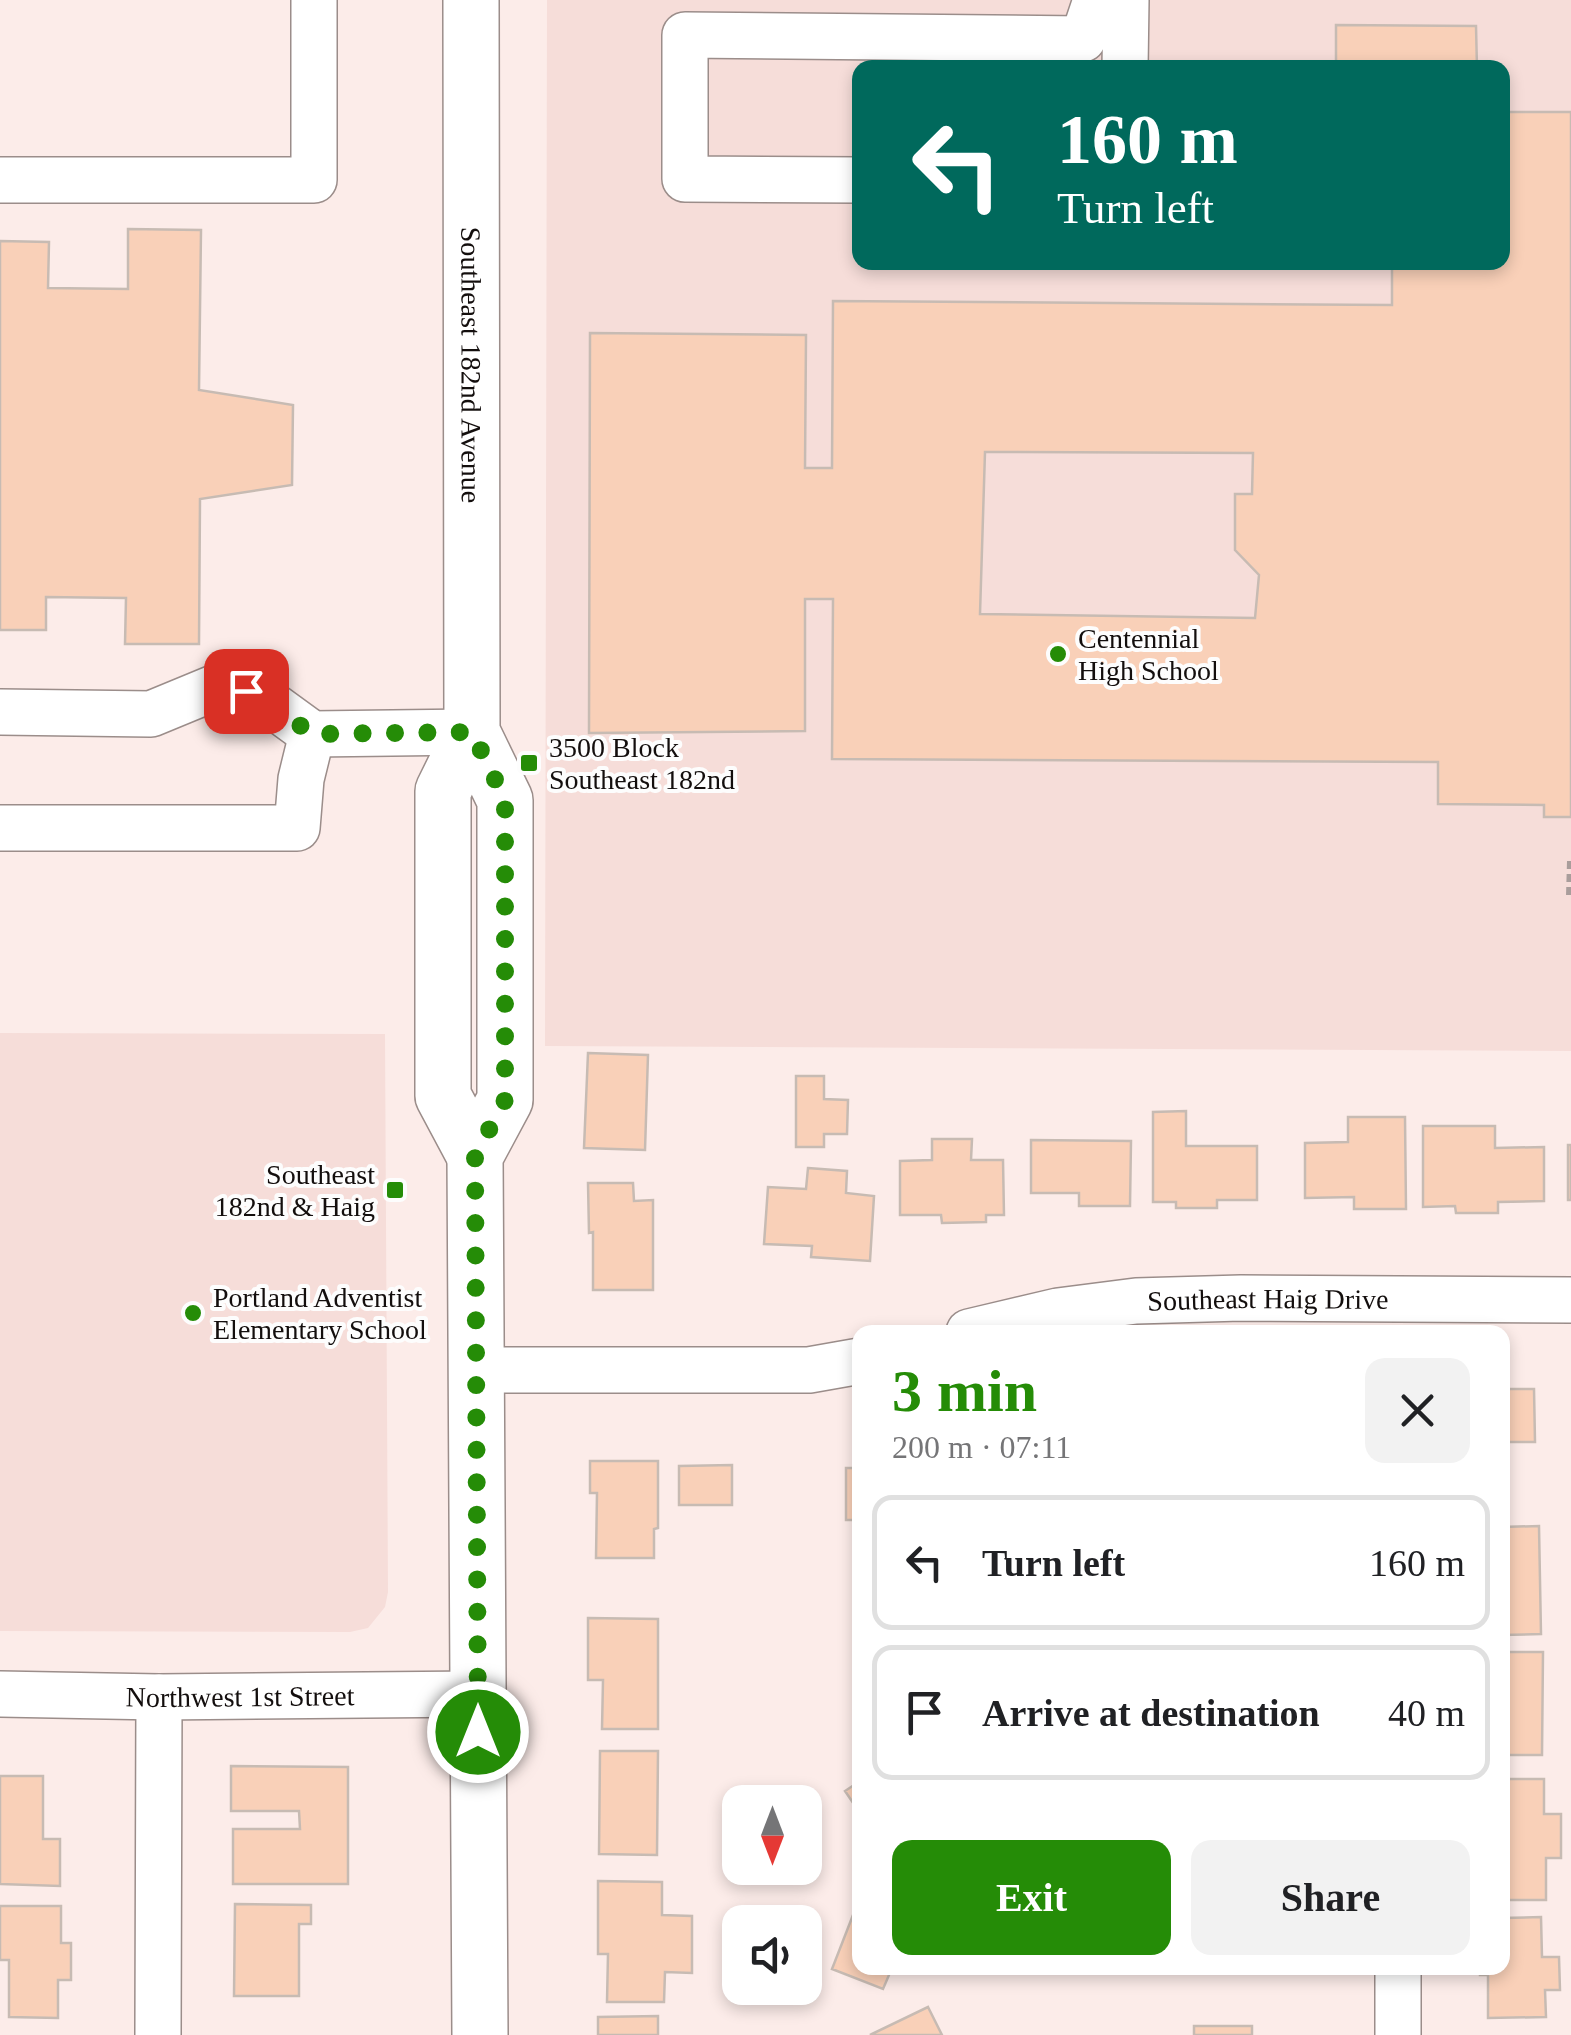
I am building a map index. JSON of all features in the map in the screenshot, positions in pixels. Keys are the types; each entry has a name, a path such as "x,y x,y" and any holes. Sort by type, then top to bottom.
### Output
{"main road":[{"name":"Southeast 182nd Avenue","path":"470,0 465,746 442,791 442,1096 475,1156"},
{"name":"Southeast 182nd Avenue","path":"465,746 505,800 505,1100 475,1156 480,2035"}],"street":[{"path":"0,180 314,180 314,0"},
{"path":"852,180 685,179 685,35 1083,39 1096,0"},
{"path":"1125,60 1126,0"},
{"path":"0,712 151,714 214,688 246,691 312,734 465,746"},
{"path":"0,828 296,828 301,779 312,734"},
{"name":"Southeast Haig Drive","path":"998,1325 1058,1311 1136,1301 1359,1315 1571,1300"},
{"path":"476,1370 809,1370 852,1362"},
{"name":"Northwest 1st Street","path":"0,1694 478,1694"},
{"path":"158,2035 159,1696"},
{"path":"1398,1975 1398,2035"}],"path":[{"path":"1570,861 1571,896"}],"shaded area":[{"name":"Centennial High School","path":"547,0 1571,0 1571,1051 545,1046"},
{"name":"Portland Adventist Elementary School","path":"0,1033 385,1034 388,1592 385,1607 368,1628 350,1632 0,1631"}],"building":[{"path":"1336,25 1476,26 1477,60 1336,60"},
{"path":"1510,112 1571,112 1571,817 1544,817 1544,805 1438,804 1438,762 832,759 833,599 805,599 805,731 589,733 590,333 806,335 805,468 832,468 833,301 1392,305 1392,270 1510,270","holes":["985,452 1253,453 1252,494 1235,494 1235,550 1259,575 1255,618 980,614"]},
{"path":"128,229 201,230 199,390 293,405 292,485 200,499 199,644 125,644 126,598 46,597 46,630 0,630 0,241 49,242 48,288 128,289"},
{"path":"588,1053 648,1055 645,1150 584,1148"},
{"path":"796,1076 824,1076 824,1099 848,1100 847,1134 824,1134 824,1147 796,1147"},
{"path":"1186,1111 1186,1146 1257,1146 1257,1200 1217,1200 1217,1208 1176,1208 1176,1202 1153,1202 1153,1112"},
{"path":"1348,1117 1405,1117 1406,1209 1354,1209 1354,1197 1305,1198 1305,1143 1348,1142"},
{"path":"1423,1126 1495,1126 1495,1148 1544,1147 1544,1201 1498,1202 1498,1213 1456,1213 1455,1206 1423,1207"},
{"path":"932,1139 972,1139 971,1160 1003,1160 1004,1215 986,1215 986,1222 942,1223 941,1215 900,1215 900,1161 932,1160"},
{"path":"1031,1140 1131,1141 1130,1206 1079,1206 1079,1193 1031,1193"},
{"path":"1571,1145 1571,1200 1568,1200"},
{"path":"808,1168 847,1171 846,1193 874,1196 870,1261 811,1257 812,1246 764,1244 768,1187 806,1189"},
{"path":"588,1183 633,1183 634,1201 653,1200 653,1290 593,1290"},
{"path":"1510,1389 1534,1389 1535,1442 1510,1442"},
{"path":"590,1461 658,1461 654,1558 596,1558 597,1493 590,1493"},
{"path":"732,1465 732,1505 679,1505 679,1466"},
{"path":"846,1468 852,1468 852,1520 846,1520"},
{"path":"1539,1526 1541,1634 1510,1635 1510,1527"},
{"path":"588,1618 658,1619 658,1729 602,1729 603,1680 588,1680"},
{"path":"1510,1652 1543,1652 1542,1755 1510,1755"},
{"path":"600,1751 658,1751 657,1855 599,1854"},
{"path":"231,1766 348,1767 348,1884 233,1884 233,1829 300,1829 299,1811 231,1811"},
{"path":"0,1776 43,1776 43,1839 60,1839 60,1886 0,1884"},
{"path":"1510,1779 1544,1779 1544,1814 1561,1814 1561,1858 1546,1858 1546,1900 1510,1900"},
{"path":"598,1881 662,1882 662,1915 692,1916 692,1973 665,1972 664,2002 607,2002 608,1954 598,1954"},
{"path":"235,1904 311,1905 311,1924 299,1924 299,1996 234,1996"},
{"path":"0,1906 61,1906 61,1943 71,1943 71,1980 58,1980 58,2018 9,2017 9,1960 0,1960"},
{"path":"1541,1917 1542,1957 1559,1957 1560,1990 1545,1990 1546,2017 1488,2018 1488,1975 1510,1975 1510,1918"},
{"path":"852,1918 852,1975 889,1975 883,1989 832,1969"},
{"path":"928,2007 942,2035 870,2035"},
{"path":"658,2016 658,2035 598,2035 598,2017"},
{"path":"1194,2026 1252,2026 1252,2035 1194,2035"}],"place":[{"name":"Centennial High School","path":"1058,654"},
{"name":"3500 Block Southeast 182nd","path":"529,763"},
{"name":"Southeast 182nd & Haig","path":"395,1190"},
{"name":"Portland Adventist Elementary School","path":"193,1313"}],"route":[{"path":"246,691 312,734 472,732 505,800 505,1100 475,1156 478,1732"}]}
